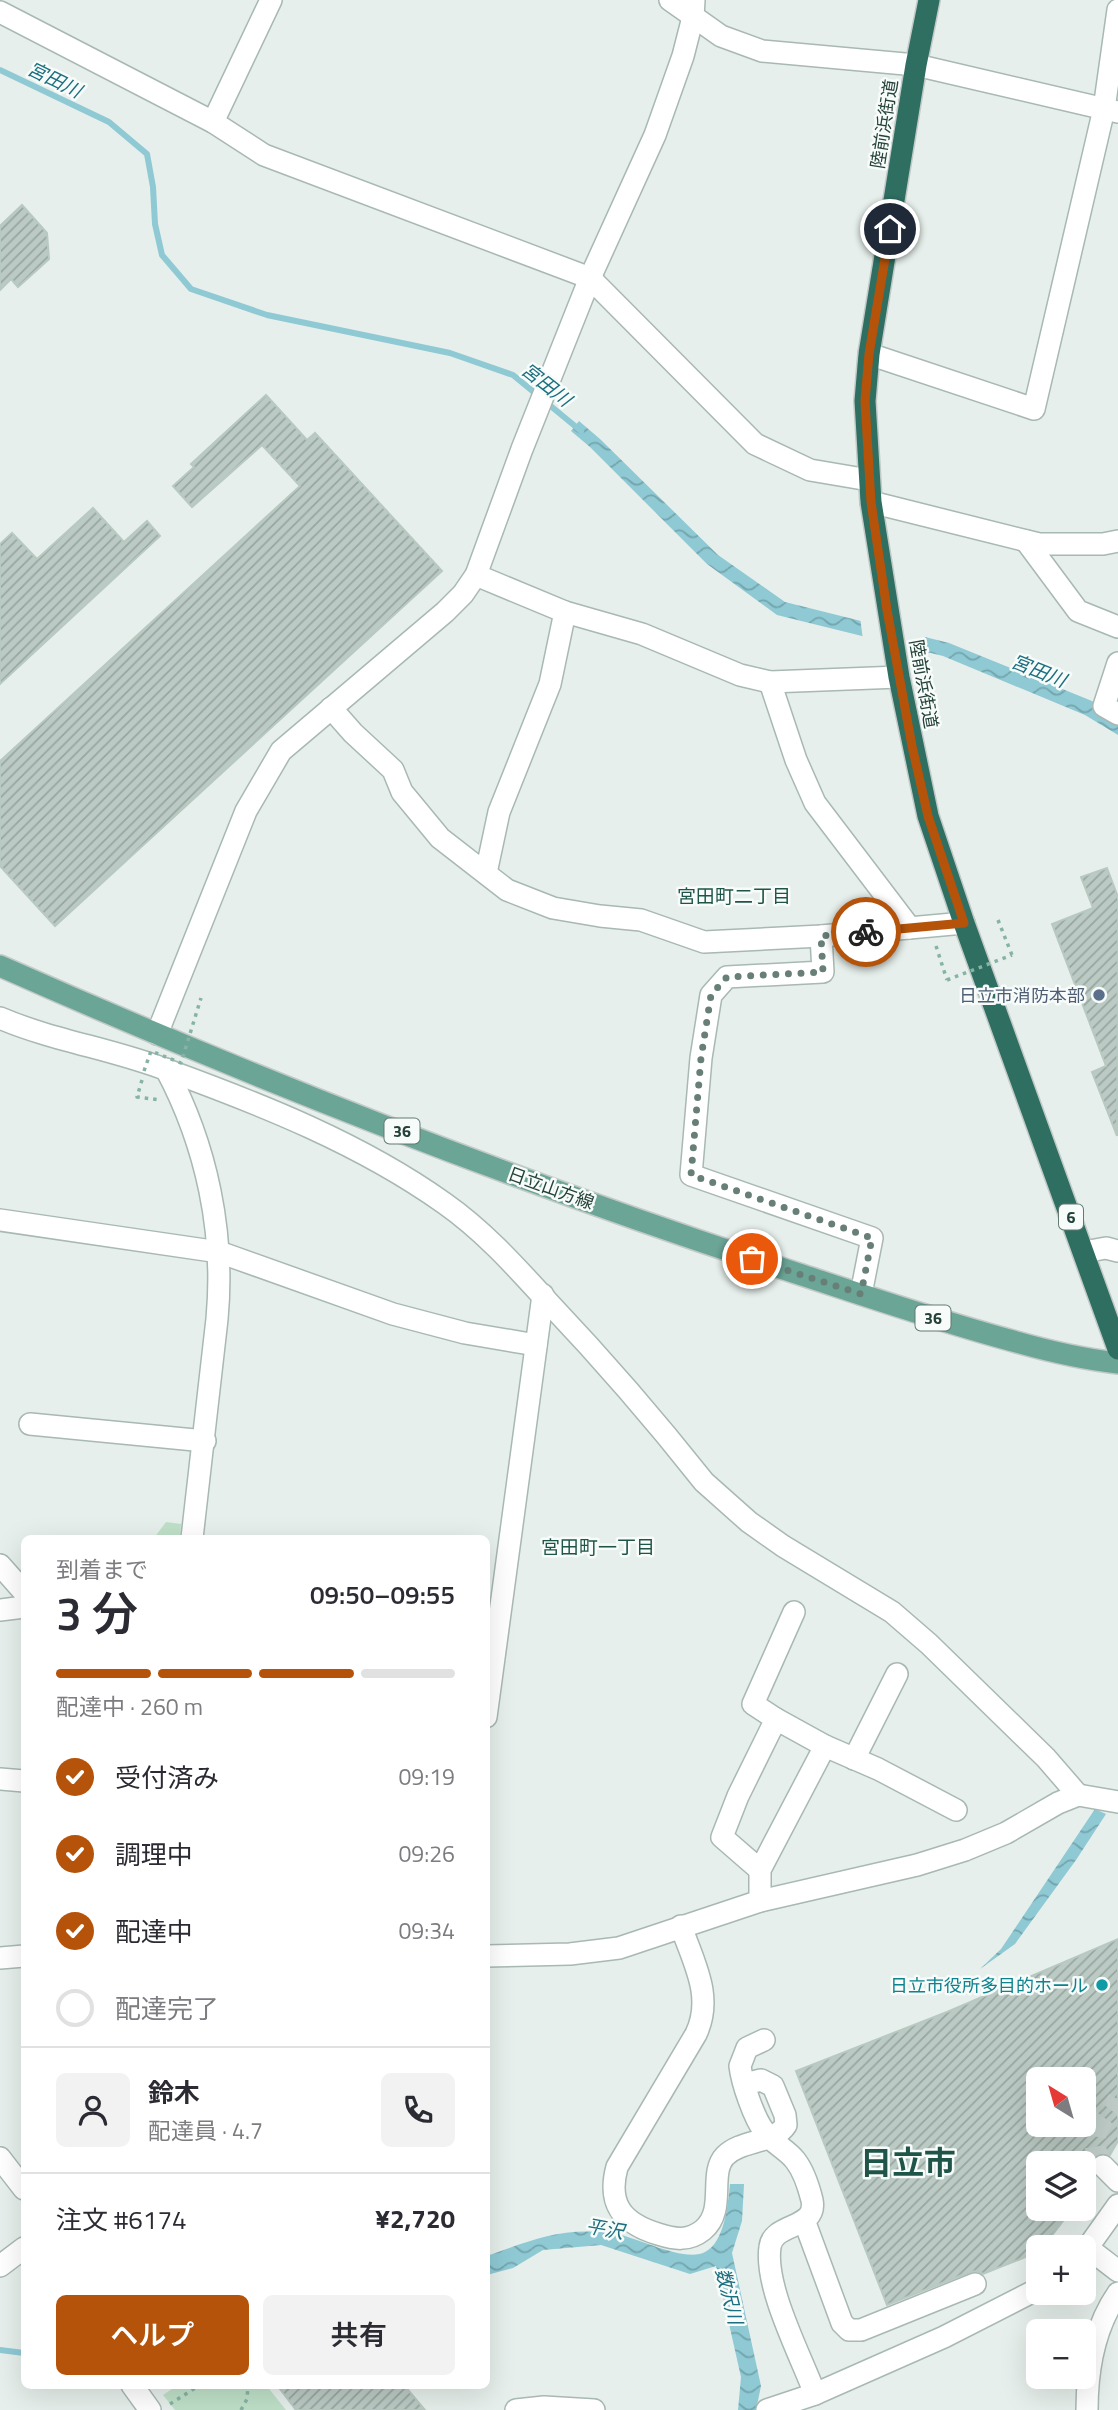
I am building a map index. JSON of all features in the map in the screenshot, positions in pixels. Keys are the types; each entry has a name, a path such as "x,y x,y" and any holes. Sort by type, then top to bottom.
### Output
{"highway":[{"name":"陸前浜街道","path":"929,0 869,354 865,401 871,502 887,610 928,816 1118,1349"}],"main road":[{"name":"日立山方線","path":"0,966 157,1034 510,1173 752,1259 970,1330 1057,1354 1118,1363"}],"street":[{"path":"213,122 271,0"},
{"path":"670,0 694,8 721,36 762,51 916,65 1111,111"},
{"path":"157,1034 246,811 281,751 445,612 463,594 476,575 522,449 590,278 655,135 683,56 694,8"},
{"path":"869,354 1034,409 1111,111 1118,10"},
{"path":"0,12 213,122 264,155 590,278 755,444 810,470 869,480"},
{"path":"871,502 1039,544 1103,544 1118,541"},
{"path":"1026,541 1078,611 1118,627"},
{"path":"476,575 565,612 642,634 740,675 770,682 898,670"},
{"path":"486,873 499,812 550,684 565,612"},
{"path":"1118,663 1104,706 1118,714"},
{"path":"770,682 796,760 815,803 910,928"},
{"path":"331,708 353,733 393,770 402,792 440,838 507,890 553,908 641,920 704,942 821,936 964,923"},
{"path":"821,936 823,972 727,977 711,995 701,1058 691,1175 872,1238 861,1294"},
{"path":"0,1018 57,1037 174,1066 371,1157 444,1203 501,1251 627,1387 704,1482 722,1500 783,1546 892,1612 929,1644 1046,1758 1078,1795"},
{"path":"174,1066 195,1131 211,1196 219,1252 220,1285 205,1441 192,1535"},
{"path":"0,1220 219,1252 393,1314 465,1333 536,1345"},
{"path":"1084,1252 1106,1248 1118,1251"},
{"path":"490,1659 542,1295"},
{"path":"30,1424 205,1441"},
{"path":"0,1565 21,1589"},
{"path":"0,1610 21,1607"},
{"path":"794,1612 753,1704 825,1746 956,1810"},
{"path":"854,1759 897,1674"},
{"path":"760,1870 722,1837 738,1796 776,1719"},
{"path":"760,1900 760,1870 825,1746"},
{"path":"0,1779 21,1781"},
{"path":"490,1956 570,1954 619,1948 760,1900 917,1865 965,1850 1006,1833 1058,1803 1078,1795 1118,1802"},
{"path":"681,1926 704,1992 704,2012 696,2034 617,2167 613,2184 617,2203 625,2217 638,2227 674,2239 692,2236 705,2228 716,2209 723,2158 743,2145 768,2137"},
{"path":"0,1958 21,1956"},
{"path":"764,2040 747,2048 740,2067 762,2129 795,2160 812,2201 811,2213 804,2220 778,2233 770,2243 770,2259 775,2292 815,2394"},
{"path":"0,2158 21,2185"},
{"path":"1102,2166 1118,2181"},
{"path":"1096,2237 1118,2205"},
{"path":"804,2220 842,2323 849,2330 861,2330 975,2284"},
{"path":"0,2266 21,2250"},
{"path":"1096,2257 1118,2271"},
{"path":"1087,2410 1094,2350 1102,2322 1118,2293"},
{"path":"769,2410 815,2394 944,2337 1026,2295"},
{"path":"137,2389 158,2408"},
{"path":"516,2410 544,2407 594,2410"}],"path":[{"path":"935,944 947,980 1012,955 998,920"},
{"path":"144,1072 151,1051 174,1066 201,998"},
{"path":"158,2408 193,2389"},
{"path":"240,2410 247,2399 248,2389"}],"green space":[{"path":"166,1522 181,1524 180,1535 156,1535"},
{"path":"172,2389 269,2389 286,2410 175,2410 163,2395"}],"water":[{"path":"579,421 718,555 785,602 949,643 1092,701 1118,718 1118,735 1085,715 943,656 777,615 707,564 571,431"},
{"path":"1095,1809 1106,1814 1076,1860 1015,1944 980,1969 1001,1949"},
{"name":"数沢川","path":"730,2184 744,2184 742,2221 732,2253 761,2386 756,2410 738,2410 741,2377 716,2266 690,2274 601,2245 543,2250 513,2268 490,2274 490,2255 535,2239 565,2233 617,2234 674,2252 697,2255 712,2247 717,2240 726,2211"}],"pier":[{"path":"860,617 924,633 928,656 863,640"}],"building":[{"path":"22,205 47,233 49,259 18,287 11,279 0,290 0,226"},
{"path":"266,395 307,440 315,433 442,571 55,926 0,866 0,761 300,486 262,445 192,507 173,486 194,467 191,464"},
{"path":"93,508 124,542 147,521 160,536 0,684 0,544 12,533 37,559"},
{"name":"日立市消防本部","path":"1107,868 1118,897 1117,1136 1092,1072 1106,1066 1052,924 1093,908 1081,877"},
{"path":"1118,1939 1118,2141 1110,2155 1100,2153 1096,2155 1096,2151 1026,2151 1026,2221 1063,2221 1052,2235 1026,2235 1026,2257 983,2274 970,2272 887,2305 796,2071 947,2012"},
{"path":"280,2389 407,2389 425,2410 296,2410"}],"waterway":[{"name":"宮田川","path":"0,70 109,122 147,154 153,187 155,224 162,255 191,289 267,315 450,353 513,375 581,431"},
{"name":"平沢","path":"0,2350 21,2353"}],"tunnel":[{"path":"1103,2166 1095,2147 1095,2139 1101,2124 1118,2100"}],"way so far":[{"path":"752,1259 861,1294 872,1238 691,1175 701,1058 711,995 727,977 823,972 821,936 866,932"}],"place":[{"name":"日立市消防本部","path":"1099,995"},
{"name":"日立市役所多目的ホール","path":"1102,1985"}],"district":[{"name":"宮田町二丁目","path":"734,895"},
{"name":"宮田町一丁目","path":"598,1546"},
{"name":"日立市","path":"908,2162"}],"route":[{"path":"866,932 964,923 928,816 912,746 887,610 871,502 865,401 869,354 890,229"}]}
